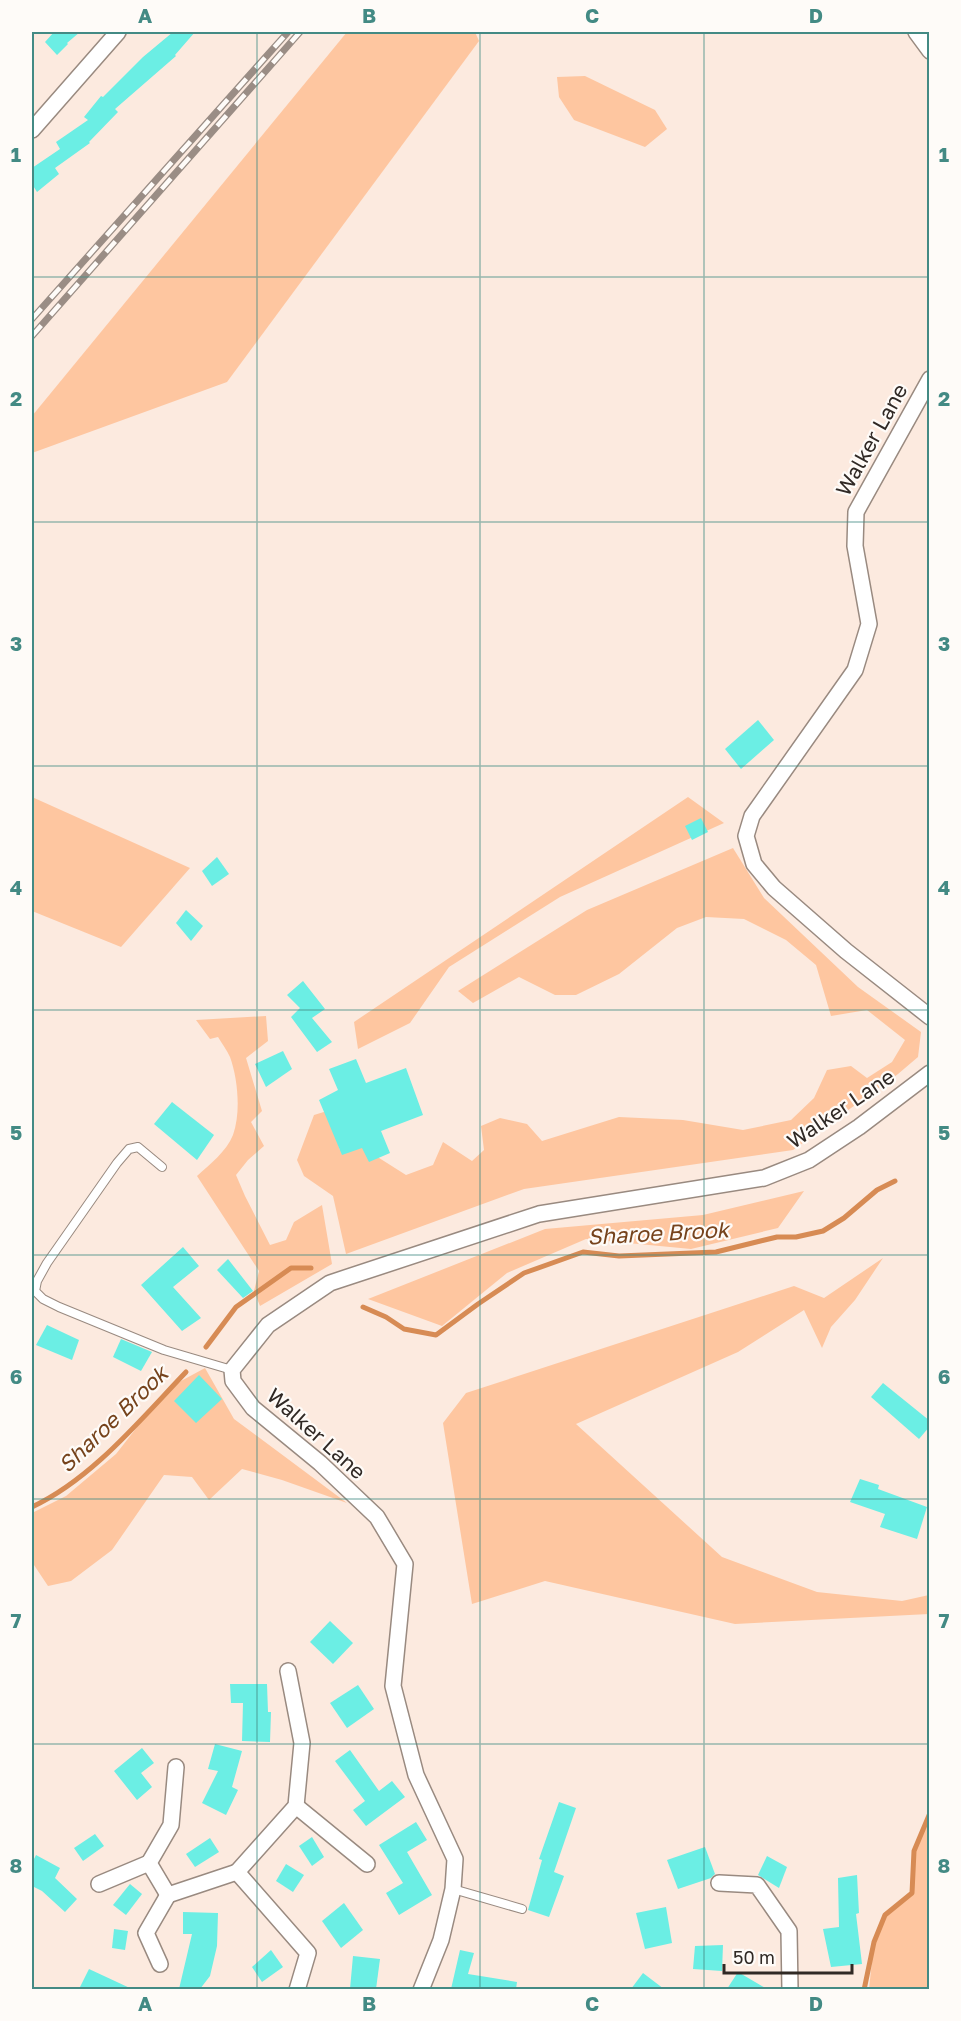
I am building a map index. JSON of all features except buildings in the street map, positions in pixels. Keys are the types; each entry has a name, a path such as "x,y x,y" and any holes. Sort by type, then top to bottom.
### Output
{"street":[{"path":"32,130 118,32"},
{"path":"916,32 930,51"},
{"name":"Walker Lane","path":"930,379 856,512 855,546 869,624 855,670 752,816 747,836 754,864 774,888 846,951 930,1017"},
{"name":"Walker Lane","path":"421,1989 441,1940 453,1889 455,1859 416,1775 393,1686 405,1564 377,1517 320,1462 253,1408 233,1381 232,1370 268,1325 330,1283 539,1214 764,1178 809,1160 859,1127 930,1073"},
{"path":"160,1964 146,1933 168,1895 237,1872 296,1806 302,1743 288,1671"},
{"path":"99,1884 149,1863 171,1825 176,1767"},
{"path":"296,1806 367,1864"},
{"path":"149,1863 168,1895"},
{"path":"237,1872 308,1953 297,1989"},
{"path":"719,1883 758,1885 789,1931 790,1989"}],"lane":[{"path":"162,1167 138,1148 129,1149 46,1263 37,1281 35,1292 59,1307 164,1350 232,1370"},
{"path":"453,1889 522,1909"}],"shaded area":[{"path":"347,32 475,32 479,41 227,382 32,453 32,416"},
{"path":"585,76 655,110 667,129 645,147 574,120 559,97 557,77"},
{"path":"32,797 190,868 121,947 32,911"},
{"path":"688,797 724,823 560,897 449,967 410,1023 358,1049 354,1022"},
{"path":"733,848 764,898 858,987 921,1032 918,1057 793,1150 524,1189 346,1254 333,1196 304,1176 297,1160 314,1115 327,1111 340,1150 357,1144 406,1175 433,1165 443,1142 472,1161 484,1150 481,1126 500,1118 527,1124 542,1141 619,1117 683,1120 743,1130 791,1120 814,1098 827,1070 851,1066 867,1078 892,1062 905,1040 867,1010 831,1016 816,965 786,940 744,919 706,917 677,928 619,974 576,995 555,995 519,977 473,1003 458,991 587,910"},
{"path":"266,1016 268,1041 246,1058 262,1111 251,1122 264,1146 236,1175 270,1245 286,1240 294,1222 322,1205 332,1264 260,1306 254,1291 259,1271 197,1176 230,1141 237,1117 238,1096 229,1054 218,1037 210,1039 196,1020"},
{"path":"804,1191 778,1228 691,1249 586,1239 507,1273 442,1326 368,1299 545,1229 703,1215"},
{"path":"883,1258 855,1300 831,1327 822,1348 804,1310 738,1352 576,1424 722,1557 817,1592 902,1601 929,1595 929,1614 735,1624 545,1581 472,1604 443,1423 466,1393 794,1286 824,1298"},
{"path":"205,1368 234,1419 347,1503 282,1480 242,1469 209,1500 192,1477 164,1475 112,1550 71,1581 48,1586 32,1562 32,1513 66,1496 116,1454 156,1403 181,1381"},
{"path":"929,1813 929,1989 869,1989 874,1942 885,1915 912,1893 914,1851"}],"waterway":[{"name":"Sharoe Brook","path":"363,1307 386,1317 404,1329 436,1335 524,1273 583,1252 619,1256 716,1252 777,1237 796,1237 823,1231 844,1218 877,1190 895,1181"},
{"name":"Sharoe Brook","path":"206,1347 236,1307 291,1268 311,1268"},
{"name":"Sharoe Brook","path":"32,1507 54,1495 95,1465 186,1372"},
{"path":"864,1990 874,1942 885,1915 912,1893 914,1851 930,1813"}],"railway":[{"path":"32,319 288,32"},
{"path":"32,336 300,32"}]}
